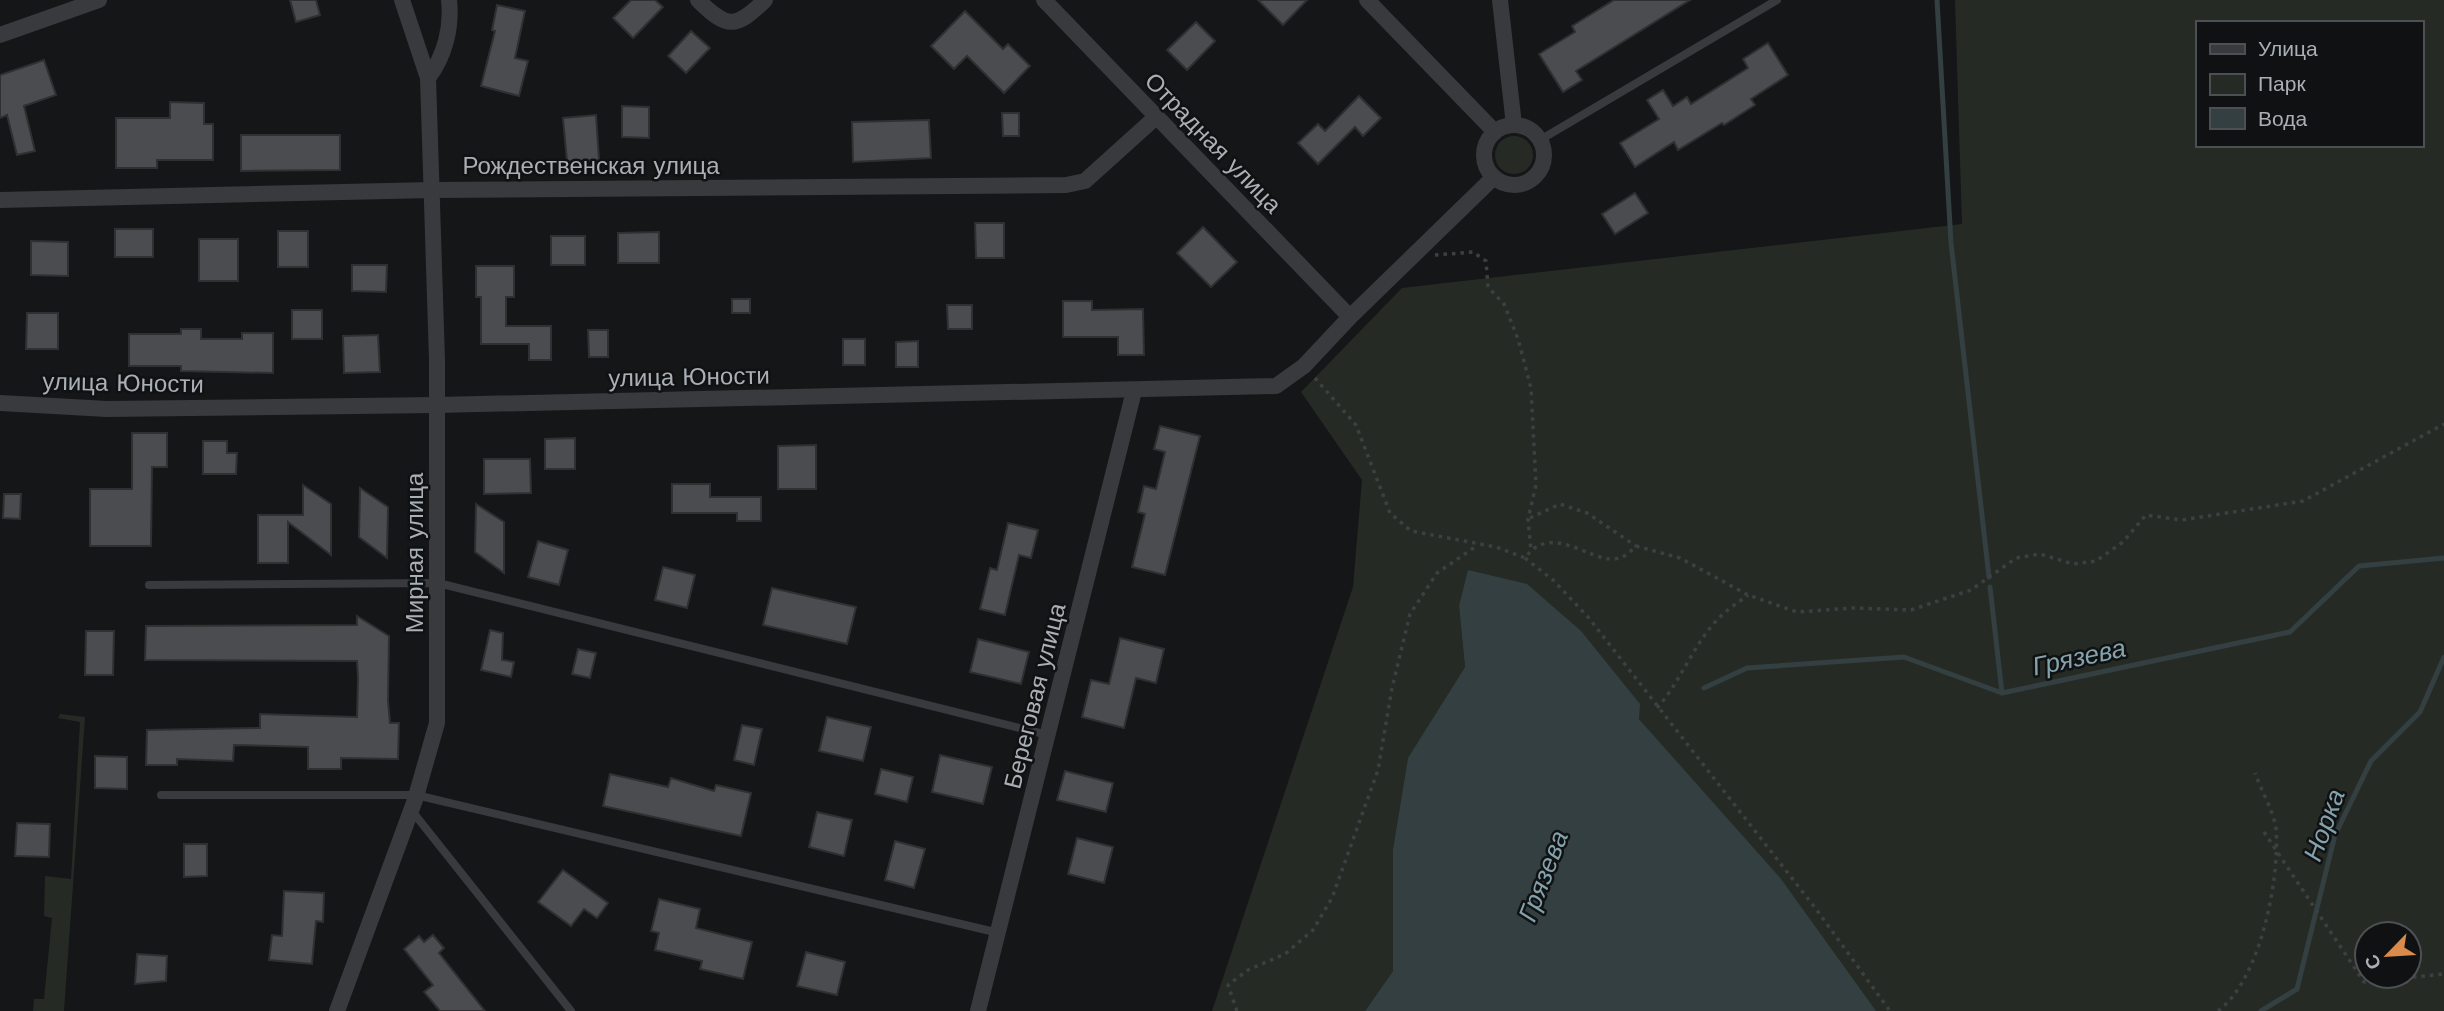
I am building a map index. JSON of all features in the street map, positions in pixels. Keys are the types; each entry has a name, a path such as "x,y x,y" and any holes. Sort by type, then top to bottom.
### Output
{"street":[{"path":"0,35 99,0"},
{"name":"Мирная улица","path":"337,1011 414,803 437,723 438,405 428,78 402,0"},
{"name":"Мирная улица","path":"428,78 439,65 451,20 449,0"},
{"path":"698,0 718,20 730,23 741,21 765,0"},
{"name":"Отрадная улица","path":"1044,0 1350,317"},
{"path":"1367,0 1495,132"},
{"path":"1500,0 1514,125"},
{"name":"Рождественская улица","path":"0,200 432,190 1066,185 1085,181 1156,117"},
{"path":"1514,125 1524,127 1540,140 1544,159 1536,176 1520,185 1502,183 1494,177 1488,169 1485,149 1495,132 1514,125"},
{"name":"улица Юности","path":"0,403 107,409 438,405 1276,386 1304,366 1350,317 1494,177"},
{"name":"Береговая улица","path":"978,1011 1134,391"}],"lane":[{"path":"1540,140 1777,0"},
{"path":"149,585 439,583 1048,735"},
{"path":"160,795 414,803 999,933"},
{"path":"414,803 571,1011"}],"path":[{"path":"1420,250 1439,256 1473,252 1486,261 1488,287 1504,304 1518,339 1531,388 1535,432 1535,485 1528,519 1531,550"},
{"path":"1304,366 1356,425 1390,513 1411,531 1496,547 1525,558 1553,580 1588,617 1816,909 1890,1011"},
{"path":"1528,519 1560,504 1587,513 1636,546 1680,558 1748,595 1797,612 1853,608 1911,610 1970,590 2016,558 2040,554 2073,564 2096,561 2123,542 2146,515 2182,520 2303,501 2444,424"},
{"path":"1525,558 1531,550 1545,544 1576,545 1610,560 1624,557 1636,546"},
{"path":"1237,1011 1228,985 1248,970 1285,954 1313,930 1332,898 1378,770 1392,688 1410,614 1437,573 1478,545"},
{"path":"1657,708 1670,694 1691,657 1721,616 1748,595"},
{"path":"2218,1011 2229,1003 2249,973 2271,894 2276,827 2255,773"},
{"path":"2264,832 2364,982 2444,974"}],"green space":[{"path":"1955,0 2444,0 2444,1011 1875,1011 1769,868 1639,719 1459,606 1465,667 1408,759 1393,849 1393,971 1365,1011 1212,1011 1353,587 1362,480 1301,392 1402,288 1962,224"},
{"path":"1514,136 1528,141 1533,155 1528,169 1514,174 1500,169 1495,155 1500,141"},
{"path":"60,714 85,717 64,1011 33,1011 34,999 44,999 52,918 44,916 45,876 71,879 80,722 58,718"}],"water":[{"path":"1468,570 1527,584 1581,631 1640,704 1639,719 1781,879 1876,1011 1365,1011 1393,971 1393,849 1408,758 1465,667 1459,606"}],"building":[{"path":"290,0 316,0 320,15 296,22"},
{"path":"631,0 655,0 663,7 633,38 613,18"},
{"path":"1258,0 1307,0 1283,25"},
{"path":"1614,0 1690,0 1576,71 1582,80 1563,92 1539,54 1575,32 1572,26"},
{"path":"497,5 525,11 515,58 528,61 519,96 481,86 495,31 492,30"},
{"path":"965,11 1003,49 1008,44 1030,66 1004,93 967,56 954,69 931,46"},
{"path":"1196,22 1215,41 1187,70 1167,50"},
{"path":"691,31 710,48 686,73 668,56"},
{"path":"1768,43 1788,75 1751,99 1755,105 1724,125 1722,123 1678,150 1674,142 1635,167 1620,143 1659,119 1647,100 1663,90 1673,106 1687,97 1691,104 1748,68 1743,59"},
{"path":"44,60 56,95 24,106 35,151 17,155 7,115 0,118 0,75"},
{"path":"1359,96 1381,118 1363,136 1355,127 1318,164 1298,143 1318,124 1325,131"},
{"path":"170,102 204,103 204,124 213,124 213,160 157,160 157,168 116,168 116,118 170,118"},
{"path":"622,106 649,107 649,138 622,137"},
{"path":"1002,113 1019,113 1019,136 1003,136"},
{"path":"596,115 599,160 567,162 563,118"},
{"path":"929,120 931,158 853,162 852,122"},
{"path":"241,135 340,135 340,170 241,171"},
{"path":"1635,193 1648,213 1615,234 1602,214"},
{"path":"975,223 1004,223 1004,258 976,258"},
{"path":"1203,227 1237,262 1211,287 1177,253"},
{"path":"115,229 153,229 153,257 115,257"},
{"path":"278,231 308,231 308,267 278,267"},
{"path":"659,232 659,263 618,263 618,233"},
{"path":"551,236 585,236 585,265 551,265"},
{"path":"199,239 238,239 238,281 199,281"},
{"path":"31,241 68,242 68,276 31,275"},
{"path":"352,265 387,265 386,292 352,291"},
{"path":"476,266 514,266 514,297 506,297 506,326 551,326 551,360 529,360 529,344 481,344 481,297 476,297"},
{"path":"732,299 750,299 750,313 732,313"},
{"path":"1063,301 1092,301 1092,310 1143,309 1144,355 1118,355 1118,337 1063,337"},
{"path":"947,305 972,305 972,329 948,329"},
{"path":"292,310 322,310 322,339 292,339"},
{"path":"27,313 58,313 58,349 26,349"},
{"path":"181,329 201,329 201,339 242,339 242,333 273,333 273,373 181,371 181,366 129,366 129,334 181,334"},
{"path":"588,330 608,330 608,357 589,357"},
{"path":"378,335 380,372 344,373 343,336"},
{"path":"843,339 865,339 865,365 843,365"},
{"path":"918,341 918,367 896,367 896,342"},
{"path":"1160,426 1200,436 1165,575 1132,567 1145,514 1138,512 1144,486 1156,489 1165,452 1154,449"},
{"path":"132,433 167,433 167,467 152,467 151,546 90,546 90,489 132,489"},
{"path":"575,438 575,469 545,469 545,439"},
{"path":"203,441 227,441 227,453 237,453 236,474 203,474"},
{"path":"816,445 816,489 778,489 778,446"},
{"path":"484,459 530,459 531,493 484,494"},
{"path":"672,484 710,484 710,497 761,497 761,521 737,521 737,513 672,513"},
{"path":"303,485 331,504 331,555 288,522 288,563 258,563 258,515 303,515"},
{"path":"360,488 388,507 387,558 359,537"},
{"path":"4,494 21,494 20,519 3,518"},
{"path":"476,504 504,522 504,573 475,552"},
{"path":"1008,523 1038,530 1031,558 1019,555 1005,615 980,609 990,568 997,570"},
{"path":"538,541 568,550 559,585 528,577"},
{"path":"663,567 695,575 687,608 655,600"},
{"path":"772,588 856,607 847,644 763,625"},
{"path":"357,616 389,636 388,701 390,723 399,723 398,759 341,758 341,769 308,769 308,747 234,745 233,761 177,759 177,765 146,765 147,730 260,728 260,714 357,717 358,678 357,661 145,660 146,626 357,625"},
{"path":"490,630 503,633 502,660 514,662 511,677 481,670"},
{"path":"86,631 114,631 113,675 85,675"},
{"path":"1120,638 1164,649 1156,683 1136,678 1124,728 1082,717 1091,680 1109,684"},
{"path":"978,639 1029,652 1021,684 970,672"},
{"path":"578,649 596,653 590,678 572,674"},
{"path":"827,717 871,727 863,761 819,751"},
{"path":"742,725 762,729 754,765 734,760"},
{"path":"940,755 992,767 983,804 932,792"},
{"path":"95,756 127,757 127,789 95,788"},
{"path":"881,769 913,777 907,802 875,794"},
{"path":"1065,771 1113,783 1106,812 1057,800"},
{"path":"610,774 668,787 671,778 714,791 716,785 751,793 741,836 603,806"},
{"path":"817,812 852,820 844,856 809,847"},
{"path":"17,823 50,824 49,857 15,856"},
{"path":"1077,838 1113,847 1104,883 1068,874"},
{"path":"895,841 925,849 914,888 885,880"},
{"path":"184,844 207,844 207,876 184,877"},
{"path":"563,870 608,903 597,918 584,909 571,926 538,902"},
{"path":"284,891 324,893 323,922 316,921 312,964 269,960 272,935 282,936"},
{"path":"659,899 700,909 696,928 752,942 743,979 700,969 702,961 655,950 659,933 651,931"},
{"path":"433,935 444,948 439,953 485,1011 440,1011 424,992 433,985 404,949 419,936 424,942"},
{"path":"806,952 845,962 837,995 797,986"},
{"path":"137,954 167,956 166,981 135,984"}],"waterway":[{"path":"1937,0 1951,243 1989,577"},
{"name":"Грязева","path":"1704,688 1747,668 1904,657 2002,693 2290,632 2359,566 2444,558"},
{"path":"1990,587 2002,693"},
{"name":"Норка","path":"2261,1011 2297,989 2335,835 2371,761 2420,712 2444,657"}]}
